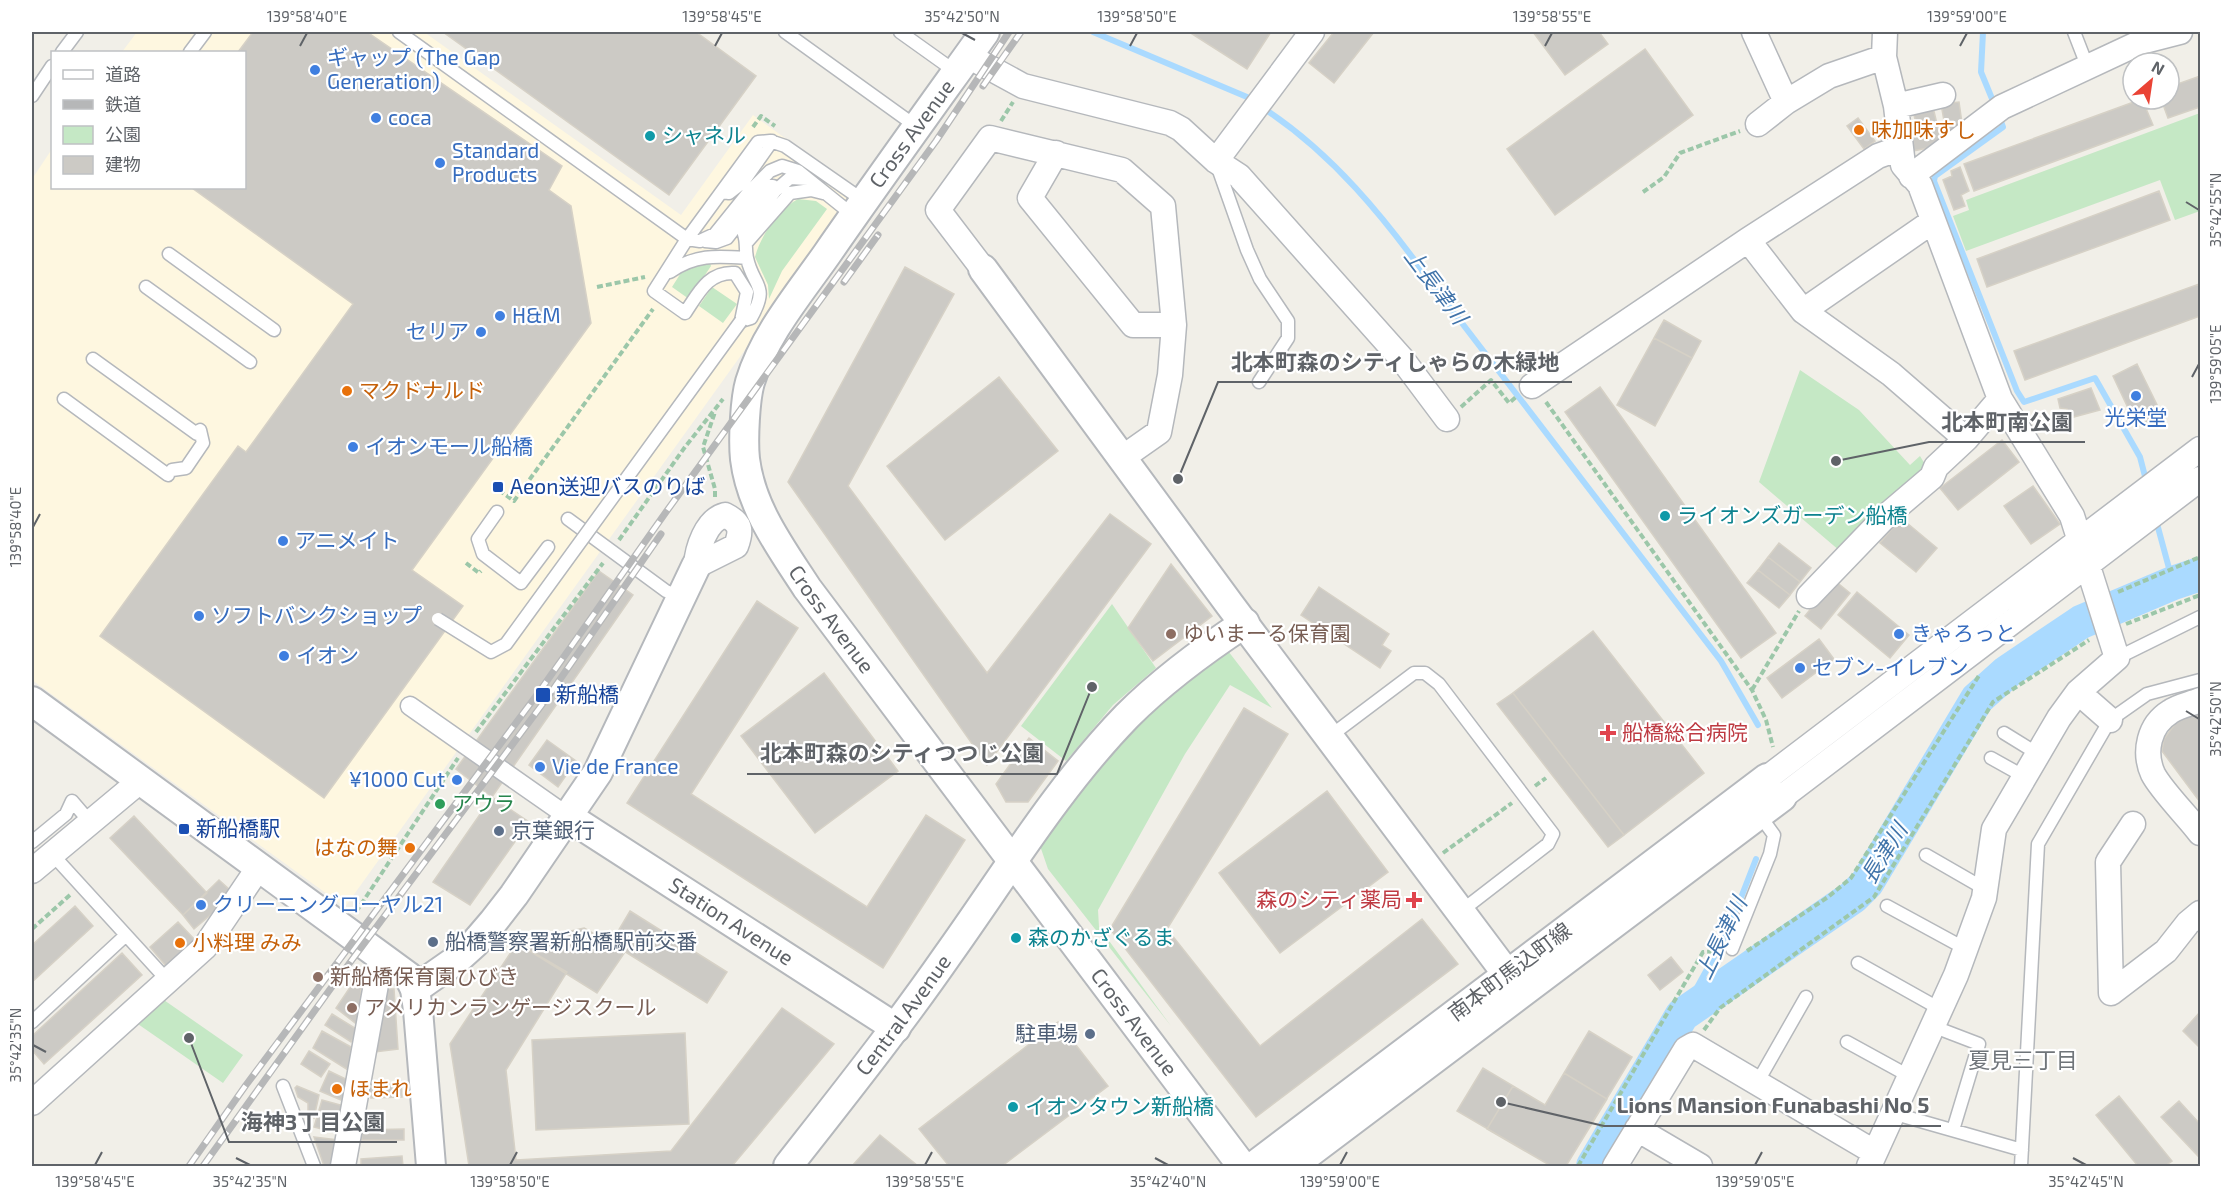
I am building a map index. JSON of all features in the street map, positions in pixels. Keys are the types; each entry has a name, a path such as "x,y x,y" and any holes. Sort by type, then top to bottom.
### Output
{"street":[{"name":"Cross Avenue","path":"985,32 859,208 786,314 757,362 749,384 745,437 745,459 749,479 755,502 768,527 807,588 1014,860 1242,1167"},
{"path":"1216,161 1312,32"},
{"path":"1754,32 1786,102"},
{"path":"1911,176 2002,107 2088,68 2140,37 2180,32"},
{"path":"1615,1167 1686,1049 1693,1045 1758,1083 1871,1159 1966,949 1984,898 1994,829 2059,718 2078,692 2117,658 2072,516 2000,399 1920,185 1903,165 1889,38 1786,102 1758,124"},
{"path":"962,64 1023,86 1170,123 1181,129 1216,161 1239,176 1402,359 1447,419"},
{"path":"1896,106 1943,95"},
{"path":"1122,458 1159,432 1170,375 1174,325 1163,206 1122,171 990,138 938,210 982,268 1122,458 1329,737 1507,974"},
{"path":"1532,386 1748,240 1878,156 1900,148"},
{"path":"1056,153 1029,198 1133,325 1174,325"},
{"path":"1803,311 1933,221"},
{"path":"1748,240 1803,311 1891,374 1966,439"},
{"path":"1809,596 1885,517 1932,477 1936,467 1966,439 2000,399"},
{"path":"1774,776 2200,449"},
{"path":"1774,776 2088,564 2200,479"},
{"path":"415,989 455,961 475,943 514,895 598,772 696,566 700,544 718,517"},
{"name":"Central Avenue","path":"788,1167 896,1028 1069,783 1128,715 1169,679 1245,623"},
{"path":"2078,692 2110,720"},
{"path":"2200,700 2170,711 2157,723 2148,748 2154,776 2200,833"},
{"path":"32,701 409,977 415,989 431,1167"},
{"path":"410,706 567,816"},
{"name":"南本町馬込町線","path":"1292,1167 1751,805 1774,776"},
{"path":"32,871 140,781"},
{"name":"南本町馬込町線","path":"1254,1167 1507,974 1751,805"},
{"name":"Station Avenue","path":"567,816 896,1028"},
{"path":"2133,824 2108,862 2111,993 2166,951 2188,923 2200,913"},
{"path":"32,1103 205,947 259,867"},
{"path":"344,1167 381,957"},
{"path":"1637,1129 1700,1167"}],"lane":[{"path":"63,51 77,32"},
{"path":"191,51 205,32"},
{"path":"198,51 212,32"},
{"path":"388,32 690,242 716,242 727,238 768,186 780,186"},
{"path":"399,32 690,242"},
{"path":"785,32 918,128"},
{"path":"900,32 962,64"},
{"path":"2074,32 2088,68"},
{"path":"32,96 51,68"},
{"path":"438,619 491,652 506,645 741,321 747,292 735,273 713,276 700,290 685,314 654,291 758,142 772,141 785,146 859,208"},
{"path":"1216,161 1228,202 1260,279 1288,321 1288,338 1259,382"},
{"path":"690,242 715,234 748,193 770,171 782,166 798,171 828,194"},
{"path":"741,321 751,318 760,301 758,283 747,258 747,243 744,234 780,186 790,178 808,179"},
{"path":"747,243 790,193 811,190 828,194 859,208"},
{"path":"169,254 274,330"},
{"path":"662,278 682,263 695,258 724,256 747,258"},
{"path":"146,286 250,362"},
{"path":"64,399 170,473 186,468 203,443 199,432 93,358"},
{"path":"497,512 478,539 483,554 521,583 548,547"},
{"path":"568,519 666,591 681,597"},
{"path":"2117,658 2200,617"},
{"path":"1329,737 1414,673 1425,673 1439,684 1553,834 1548,844 1460,912"},
{"path":"2021,1167 2038,844 2110,720 2147,694 2200,680"},
{"path":"2004,734 2038,754"},
{"path":"1991,758 2025,777"},
{"path":"32,842 66,814 72,801 90,822"},
{"path":"1727,950 1770,854 1774,835 1751,805"},
{"path":"52,854 168,981"},
{"path":"1926,855 1985,889"},
{"path":"1887,906 1966,949"},
{"path":"32,1022 126,935"},
{"path":"1858,963 1936,1018 1979,1044 1953,1130"},
{"path":"1758,1083 1806,997"},
{"path":"1847,1042 1909,1076"},
{"path":"283,1086 314,1167"},
{"path":"1892,1113 2022,1150"}],"path":[{"path":"990,138 1023,86"},
{"path":"1643,192 1665,177 1680,153 1758,124"},
{"path":"597,286 645,276"},
{"path":"499,490 514,501 653,309"},
{"path":"1447,419 1491,380 1509,403"},
{"path":"1532,386 1541,395 1752,690 1766,720 1774,776"},
{"path":"612,551 686,447 729,392"},
{"path":"716,408 703,447 715,489 714,510 718,517"},
{"path":"2099,599 2140,584 2200,557"},
{"path":"1693,1045 1720,1008 1874,897 1993,702 2108,628 2132,622 2200,595"},
{"path":"1752,690 1809,596"},
{"path":"1578,1167 1703,952 1727,950 1743,953 1828,897 1851,878 1980,674 1989,668"},
{"path":"1435,859 1546,778"},
{"path":"32,929 81,885"}],"shaded area":[{"name":"イオンモール船橋","path":"137,32 424,32 681,215 753,115 859,191 345,907 32,680 32,179 51,150 51,189 246,189 246,51 123,51"}],"green space":[{"path":"2200,113 2200,211 2175,220 2160,180 1966,251 1953,216 1969,210 1966,200"},
{"path":"798,199 816,201 827,209 782,271 769,299 768,285 755,257 761,240 771,224"},
{"path":"710,263 711,266 689,299 672,287 684,268"},
{"path":"712,287 737,304 723,323 699,306"},
{"path":"1800,370 1859,410 1910,465 1920,456 1929,471 1840,551 1759,482"},
{"path":"1112,604 1156,668 1113,705 1066,761 1021,726"},
{"path":"1225,647 1272,708 1230,685 1185,754 1098,910 1099,927 1171,1026 1048,869 1038,840 1130,725"},
{"path":"161,998 243,1055 223,1083 135,1022"}],"building":[{"path":"253,32 367,32 562,166 549,190 571,206 591,323 412,570 463,606 324,798 100,636 238,446 246,452 353,304 193,189 246,189 246,51 239,51"},
{"name":"シャネル","path":"443,32 696,32 756,76 669,195"},
{"path":"1189,32 1271,32 1247,69"},
{"path":"1334,32 1374,32 1334,83 1309,63"},
{"path":"1533,32 1599,32 1608,44 1565,75"},
{"path":"1645,49 1693,115 1555,215 1507,149"},
{"path":"2200,76 2200,107 2168,118 2165,111 2181,111 2181,83"},
{"path":"1959,102 1963,130 1946,132 1941,104"},
{"path":"1932,103 1942,145 1913,151 1908,129 1917,127 1912,107"},
{"path":"2121,107 2121,111 2147,111 2153,125 1974,191 1964,164"},
{"path":"1858,118 1875,141 1864,149 1847,126"},
{"path":"1960,167 1969,191 1961,195 1965,206 1954,210 1943,180 1952,176 1951,171"},
{"path":"2159,191 2170,220 1987,287 1977,259"},
{"path":"905,267 954,294 848,486 987,673 1110,514 1151,544 987,765 788,482"},
{"path":"2199,284 2200,316 2025,380 2014,351"},
{"path":"1664,320 1701,341 1692,358 1654,338"},
{"path":"1654,338 1692,358 1655,426 1617,405"},
{"path":"2137,364 2162,415 2137,427 2113,376"},
{"path":"999,377 1058,451 945,540 887,466"},
{"name":"ライオンズガーデン船橋","path":"1600,387 1776,633 1741,658 1565,412"},
{"path":"2091,388 2100,410 2070,418 2067,409 2060,408 2058,399"},
{"path":"2002,440 2019,462 1958,510 1940,488"},
{"path":"2033,486 2060,524 2031,544 2004,506"},
{"path":"1901,518 1937,548 1916,572 1880,543"},
{"path":"1779,543 1811,568 1800,582 1768,557"},
{"path":"1768,557 1800,582 1790,595 1758,570"},
{"path":"1171,564 1212,616 1153,661 1128,628"},
{"path":"1758,570 1790,595 1779,608 1747,583"},
{"name":"新船橋","path":"599,571 633,595 492,797 456,769"},
{"path":"1834,580 1850,593 1821,629 1805,616"},
{"path":"1319,587 1389,634 1382,645 1391,651 1380,668 1301,615"},
{"path":"1857,592 1909,635 1890,658 1838,615"},
{"path":"757,601 798,628 691,794 867,907 926,815 965,840 883,968 627,803"},
{"path":"1593,631 1704,773 1624,835 1513,693"},
{"name":"セブン-イレブン","path":"1819,639 1834,659 1782,698 1767,678"},
{"path":"824,673 898,771 815,833 741,736"},
{"path":"1513,693 1624,835 1608,847 1497,704"},
{"path":"1244,708 1288,734 1167,929 1260,1046 1422,919 1458,964 1256,1117 1110,929"},
{"path":"2200,710 2200,802 2162,751 2164,739 2180,717"},
{"path":"1029,738 1058,761 1028,802 1006,802 996,784"},
{"path":"547,740 576,761 558,787 529,765"},
{"path":"1327,791 1388,872 1280,953 1219,873"},
{"path":"492,797 529,822 470,905 433,882"},
{"path":"134,816 207,893 183,915 110,838"},
{"path":"219,880 231,891 222,905 194,929 183,915"},
{"path":"75,906 93,926 32,982 32,945"},
{"path":"630,911 727,972 707,1003 611,943"},
{"path":"178,922 195,940 166,966 150,947"},
{"path":"584,928 625,952 597,993 517,943"},
{"path":"517,943 567,972 506,1070 516,1160 671,1151 782,1008 834,1044 732,1166 469,1166 450,1044"},
{"path":"122,953 142,975 44,1064 32,1050 32,1036"},
{"path":"1671,957 1683,972 1660,990 1648,975"},
{"path":"359,974 365,978 361,986 359,1026 336,1008"},
{"path":"385,989 394,989 398,1049 375,1052"},
{"path":"2200,1012 2200,1048 2183,1031"},
{"path":"332,1014 358,1030 351,1042 325,1025"},
{"name":"イオンタウン新船橋","path":"1058,1022 1108,1086 1002,1166 949,1166 919,1129"},
{"path":"322,1031 351,1047 348,1070 313,1048"},
{"path":"1589,1031 1632,1057 1566,1166 1551,1166 1457,1111 1483,1068 1545,1105"},
{"path":"685,1033 689,1124 536,1130 532,1040"},
{"path":"309,1051 330,1064 321,1077 301,1064"},
{"path":"329,1071 350,1081 341,1100 320,1091"},
{"path":"1564,1073 1607,1099 1566,1166 1551,1166 1487,1129 1513,1086 1545,1105"},
{"path":"401,1083 402,1097 371,1098 370,1084"},
{"path":"297,1086 319,1095 314,1118 308,1114 308,1103 298,1097 295,1088"},
{"path":"2119,1096 2172,1161 2165,1166 2138,1166 2096,1115"},
{"path":"322,1100 344,1106 337,1133 314,1127"},
{"path":"2179,1101 2200,1124 2200,1153 2198,1156 2161,1117"},
{"path":"404,1129 404,1140 362,1140 361,1130"},
{"path":"880,1135 918,1166 852,1166"},
{"path":"314,1137 338,1140 333,1166 324,1166"},
{"path":"402,1156 403,1166 361,1166 361,1159"}],"waterway":[{"name":"上長津川","path":"1093,32 1255,102"},
{"path":"1983,32 1981,72 1995,106"},
{"name":"上長津川","path":"1263,108 1312,145 1376,211 1721,661 1758,725"},
{"path":"1999,116 2003,127 1935,176 1934,181 2017,391 2024,402 2095,378 2140,457 2147,484"},
{"path":"2156,520 2173,583"},
{"name":"長津川","path":"1593,1166 1682,1015 1853,897 1867,883 1977,699 2007,672 2081,622 2200,574"},
{"name":"上長津川","path":"1682,1015 1728,931 1756,859"}],"railway":[{"path":"189,1166 246,1085 539,692 666,512 936,141 1009,32"},
{"path":"983,86 1021,32"},
{"path":"844,282 878,235"},
{"path":"203,1166 331,988 547,698 661,534"}],"place":[{"name":"ギャップ (The Gap Generation)","path":"315,70"},
{"name":"coca","path":"376,118"},
{"name":"味加味すし","path":"1859,130"},
{"name":"シャネル","path":"650,136"},
{"name":"Standard Products","path":"440,163"},
{"name":"H&M","path":"500,316"},
{"name":"セリア","path":"481,332"},
{"name":"マクドナルド","path":"347,391"},
{"name":"光栄堂","path":"2136,396"},
{"name":"イオンモール船橋","path":"353,447"},
{"name":"北本町南公園","path":"1836,461"},
{"name":"北本町森のシティしゃらの木緑地","path":"1178,479"},
{"name":"Aeon送迎バスのりば","path":"498,487"},
{"name":"ライオンズガーデン船橋","path":"1665,516"},
{"name":"アニメイト","path":"283,541"},
{"name":"ソフトバンクショップ","path":"199,616"},
{"name":"ゆいまーる保育園","path":"1171,634"},
{"name":"きゃろっと","path":"1899,634"},
{"name":"イオン","path":"284,656"},
{"name":"セブン-イレブン","path":"1800,668"},
{"name":"北本町森のシティつつじ公園","path":"1092,687"},
{"name":"新船橋","path":"543,695"},
{"name":"船橋総合病院","path":"1608,733"},
{"name":"Vie de France","path":"540,767"},
{"name":"¥1000 Cut","path":"457,780"},
{"name":"アウラ","path":"440,804"},
{"name":"新船橋駅","path":"184,829"},
{"name":"京葉銀行","path":"499,831"},
{"name":"はなの舞","path":"410,848"},
{"name":"森のシティ薬局","path":"1414,900"},
{"name":"クリーニングローヤル21","path":"201,905"},
{"name":"森のかざぐるま","path":"1016,938"},
{"name":"船橋警察署新船橋駅前交番","path":"433,942"},
{"name":"小料理 みみ","path":"180,943"},
{"name":"新船橋保育園ひびき","path":"318,977"},
{"name":"アメリカンランゲージスクール","path":"352,1008"},
{"name":"駐車場","path":"1090,1034"},
{"name":"海神3丁目公園","path":"189,1038"},
{"name":"ほまれ","path":"337,1089"},
{"name":"Lions Mansion Funabashi No 5","path":"1501,1102"},
{"name":"イオンタウン新船橋","path":"1013,1107"}],"district":[{"name":"夏見三丁目","path":"2023,1060"}]}
